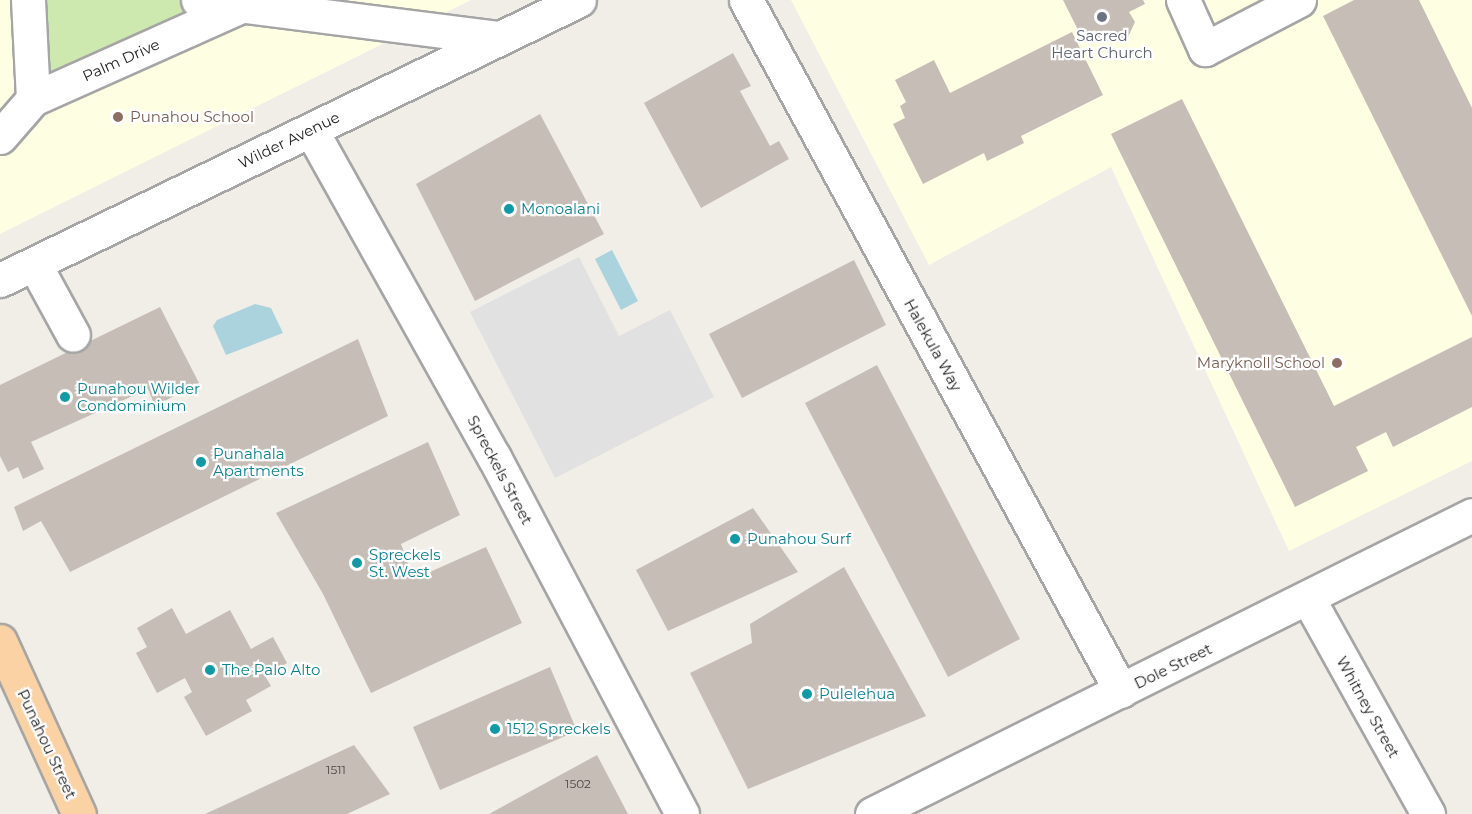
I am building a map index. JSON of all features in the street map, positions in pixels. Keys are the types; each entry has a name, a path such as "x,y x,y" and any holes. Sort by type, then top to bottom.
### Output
{"main road":[{"name":"Punahou Street","path":"0,641 79,814"}],"street":[{"path":"28,0 33,99"},
{"path":"198,0 247,4 500,38"},
{"name":"Wilder Avenue","path":"0,280 36,267 311,129 579,0"},
{"name":"Halekula Way","path":"746,0 1121,691"},
{"path":"1183,0 1205,49 1299,0"},
{"name":"Palm Drive","path":"0,137 33,99 247,4"},
{"name":"Spreckels Street","path":"311,129 494,457 682,814"},
{"path":"36,267 73,335"},
{"name":"Dole Street","path":"872,814 1309,600 1472,515"},
{"name":"Whitney Street","path":"1309,600 1428,814"}],"shaded area":[{"name":"Punahou School","path":"0,0 471,0 0,234"},
{"name":"Maryknoll School","path":"791,0 1472,0 1472,461 1289,551 1111,167 929,265"},
{"path":"579,257 619,336 670,310 714,397 555,478 470,312"}],"green space":[{"path":"28,0 254,0 33,99"}],"water":[{"path":"612,250 638,301 621,310 595,259"},
{"path":"255,304 271,308 283,333 226,355 213,326 217,320"}],"building":[{"name":"Sacred Heart Church","path":"1063,0 1143,0 1145,4 1129,12 1135,22 1128,37 1113,43 1099,38 1095,30 1082,38"},
{"path":"1354,0 1419,0 1472,108 1472,316 1323,16"},
{"path":"1072,32 1103,95 1021,136 1024,143 987,161 984,153 923,184 893,124 905,118 900,106 906,102 895,80 934,60 950,93"},
{"path":"733,53 751,86 740,91 770,146 779,141 789,159 701,208 644,103"},
{"path":"1182,99 1334,406 1472,337 1472,407 1393,447 1386,432 1356,447 1368,471 1295,507 1111,134"},
{"name":"Monoalani","path":"540,114 604,234 475,301 416,184"},
{"path":"854,260 886,325 742,398 709,334"},
{"name":"Punahou Wilder Condominium","path":"160,307 199,383 155,406 148,389 31,442 44,469 23,479 18,467 8,472 0,456 0,385"},
{"name":"Punahala Apartments","path":"358,339 388,416 70,572 41,521 23,531 14,507"},
{"path":"877,365 1020,639 948,677 805,403"},
{"name":"Spreckels St. West","path":"428,442 460,515 401,544 414,579 486,547 522,623 371,693 323,594 276,513"},
{"name":"Punahou Surf","path":"753,508 798,572 668,631 636,570"},
{"name":"Pulelehua","path":"844,567 926,716 748,789 690,673 752,643 750,624"},
{"name":"The Palo Alto","path":"172,608 186,634 230,610 251,649 273,637 287,663 265,676 271,686 246,700 252,711 206,736 184,697 192,692 185,678 157,693 136,653 147,647 137,628"},
{"name":"1512 Spreckels","path":"550,667 577,731 440,790 413,727"},
{"path":"354,745 390,794 347,814 205,814"},
{"path":"597,755 628,814 489,814"}],"place":[{"name":"Sacred Heart Church","path":"1102,17"},
{"name":"Punahou School","path":"118,117"},
{"name":"Monoalani","path":"509,209"},
{"name":"Maryknoll School","path":"1337,363"},
{"name":"Punahou Wilder Condominium","path":"65,397"},
{"name":"Punahala Apartments","path":"201,462"},
{"name":"Punahou Surf","path":"735,539"},
{"name":"Spreckels St. West","path":"357,563"},
{"name":"The Palo Alto","path":"210,670"},
{"name":"Pulelehua","path":"807,694"},
{"name":"1512 Spreckels","path":"495,729"}]}
